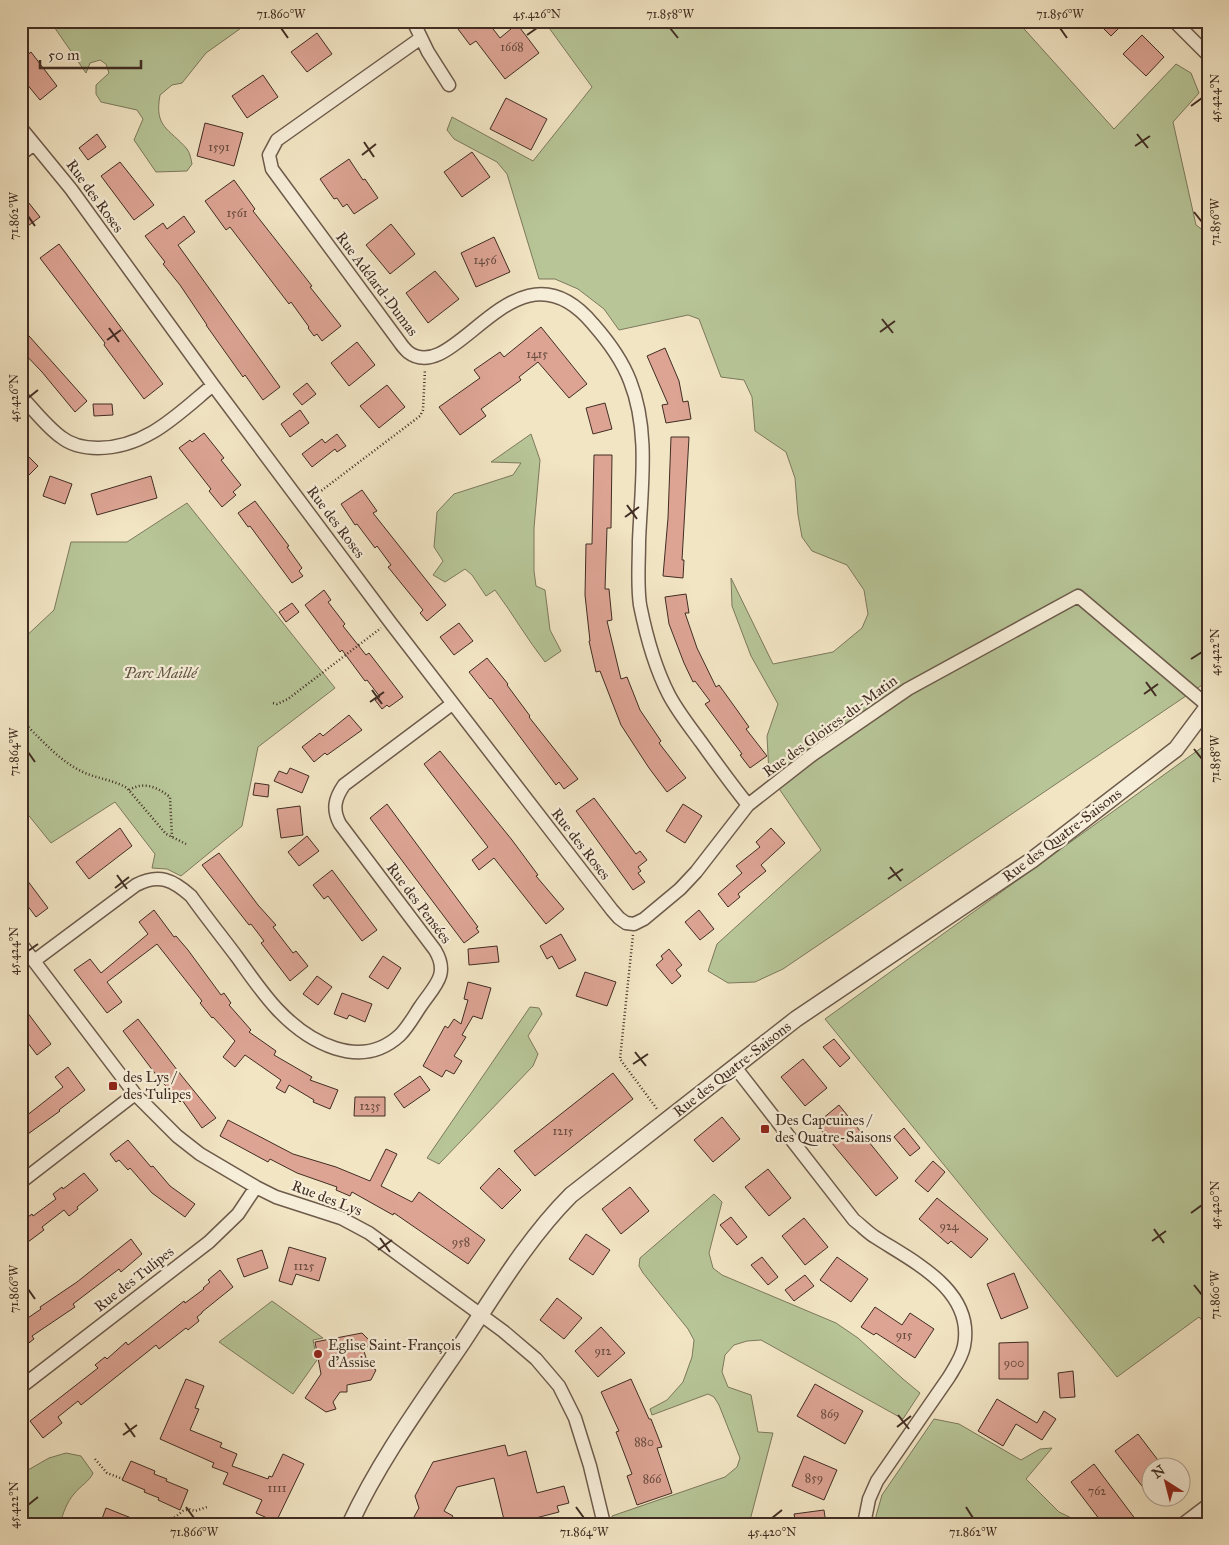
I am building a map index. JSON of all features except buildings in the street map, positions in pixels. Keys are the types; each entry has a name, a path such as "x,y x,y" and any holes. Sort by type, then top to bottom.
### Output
{"street":[{"path":"413,21 437,69 449,85"},
{"path":"1174,21 1208,55"},
{"name":"Rue Adélard-Dumas","path":"421,38 277,140 269,155 272,169 280,182 401,344 409,353 417,357 426,358"},
{"name":"Rue des Roses","path":"21,128 71,189 213,385 452,704 612,910 626,923 634,924"},
{"path":"21,154 34,144"},
{"path":"426,358 447,350 508,302 539,294 554,296 566,301 592,322 607,341 621,361 630,381 641,418 642,450 638,590 645,626 669,695 679,712 748,806"},
{"path":"21,396 63,439 77,445 105,448 127,445 147,437 164,426 213,385"},
{"name":"Rue des Gloires-du-Matin","path":"634,924 660,906 696,872 748,806 812,755 908,689 1078,596 1208,706"},
{"name":"Rue des Pensées","path":"34,961 144,880 168,879 191,896 276,1008 308,1036 324,1045 353,1052 374,1050 390,1042 401,1034 442,975 442,965 435,950 340,824 335,816 334,806 344,784 452,704"},
{"name":"Rue des Quatre-Saisons","path":"350,1524 371,1482 403,1430 539,1229 555,1210 592,1177 796,1019 1032,860 1176,749 1208,706"},
{"name":"Rue des Lys","path":"21,944 136,1094 177,1136 200,1154 256,1187 276,1197 341,1218 355,1225 401,1256 536,1359 559,1386 567,1400 582,1437 604,1524"},
{"path":"735,1067 854,1220 872,1235 931,1272 952,1295 960,1309 963,1321 964,1346 958,1361 877,1481 868,1499 864,1524"},
{"path":"21,1182 136,1094"},
{"name":"Rue des Tulipes","path":"21,1387 209,1242 238,1214 256,1187"},
{"path":"1183,1524 1208,1505"}],"path":[{"path":"302,505 420,416 423,410 426,358"},
{"path":"273,703 277,704 288,699 390,622"},
{"path":"21,720 71,766 120,784 129,790 166,834 186,844"},
{"path":"129,790 138,785 145,784 170,797 172,837"},
{"path":"634,924 620,1059 666,1120"},
{"path":"95,1459 107,1473 123,1479"},
{"path":"166,1524 183,1511 195,1511 206,1507"}],"green space":[{"path":"50,21 251,21 206,53 182,83 172,85 160,95 159,114 164,127 190,154 192,164 187,171 156,172 134,140 143,119 137,110 101,102 96,94 96,85 109,73 106,64 100,60 90,63 86,73"},
{"path":"544,21 1017,21 1114,129 1176,64 1191,73 1199,93 1173,122 1196,225 1208,234 1208,681 783,969 755,982 728,983 708,971 717,944 821,850 769,774 767,736 778,704 751,656 732,606 731,578 773,664 833,652 862,628 868,614 864,590 847,565 812,551 802,537 795,478 786,452 755,431 752,397 744,380 721,377 699,319 688,315 619,330 604,309 578,289 555,279 539,279 507,174 497,162 454,139 447,130 452,117 533,161 592,87"},
{"path":"531,434 540,460 534,528 536,586 545,590 550,630 561,651 545,662 495,590 486,596 472,575 465,569 445,582 433,575 443,561 434,547 437,512 454,494 513,475 521,463 491,462"},
{"name":"Parc Maillé","path":"187,503 335,688 258,747 242,826 181,876 167,869 152,868 155,854 115,802 51,843 21,806 21,641 54,610 71,542 127,542"},
{"path":"1208,743 1208,1327 1199,1317 1117,1377 825,1019"},
{"path":"530,1007 539,1008 542,1014 528,1036 538,1054 533,1066 439,1164 427,1158"},
{"path":"714,1194 722,1202 709,1253 713,1268 722,1275 836,1323 858,1338 920,1393 903,1419 761,1340 747,1341 734,1345 725,1355 722,1372 728,1387 751,1395 758,1432 773,1433 749,1524 614,1524 612,1516 725,1477 737,1467 740,1458 714,1397 708,1394 652,1415 650,1409 667,1400 683,1382 692,1357 694,1340 688,1329 643,1273 639,1266 640,1258"},
{"path":"272,1301 323,1338 313,1340 317,1360 293,1394 219,1342"},
{"path":"934,1419 959,1424 1021,1460 1040,1449 1052,1448 1026,1479 1059,1512 1084,1524 876,1524 876,1516 882,1495"},
{"path":"66,1453 81,1456 93,1473 92,1476 76,1491 69,1501 60,1524 30,1524 25,1513 21,1514 21,1474 49,1458"}],"place":[{"name":"des Lys / des Tulipes","path":"113,1086"},
{"name":"Des Capcuines / des Quatre-Saisons","path":"765,1129"},
{"name":"Eglise Saint-François d'Assise","path":"318,1354"}]}
